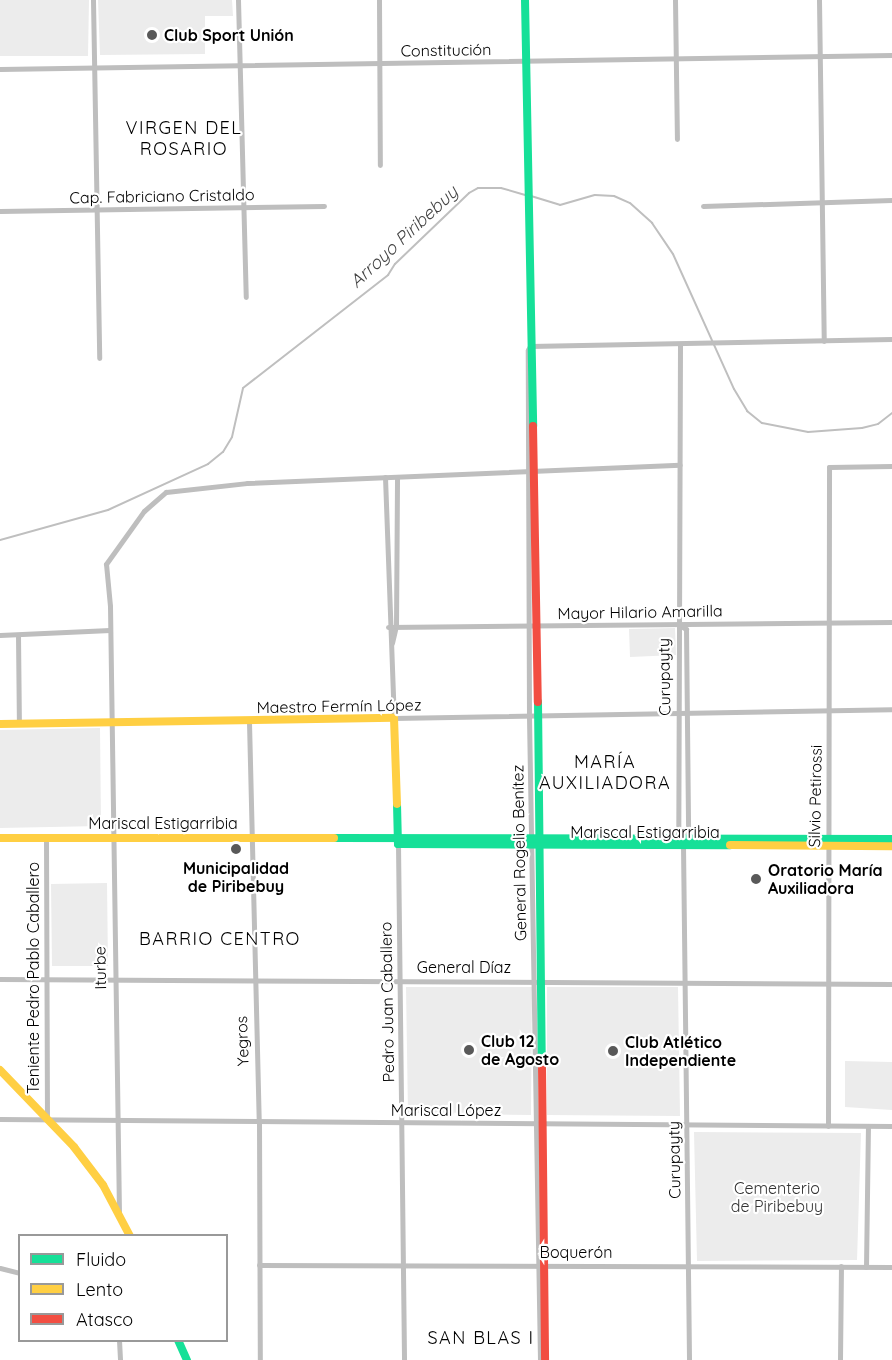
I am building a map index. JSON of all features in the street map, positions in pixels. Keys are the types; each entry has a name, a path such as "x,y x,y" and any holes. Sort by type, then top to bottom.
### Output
{"street":[{"path":"93,0 99,358"},
{"path":"238,0 246,297"},
{"path":"379,0 380,165"},
{"name":"General Rogelio Benítez","path":"525,0 530,346 529,471 541,1266 540,1360"},
{"path":"675,0 677,139"},
{"path":"819,0 824,341"},
{"name":"Constitución","path":"0,69 892,55"},
{"path":"703,207 892,200"},
{"name":"Cap. Fabriciano Cristaldo","path":"0,211 324,206"},
{"path":"530,346 680,345 892,339"},
{"path":"680,345 680,625"},
{"name":"Iturbe","path":"120,1213 113,979 110,630 106,564 144,511 166,492 247,483 680,465"},
{"name":"Silvio Petirossi","path":"828,1126 829,467 892,466"},
{"path":"385,477 388,627 392,645"},
{"path":"392,645 396,626 397,477"},
{"name":"Mayor Hilario Amarilla","path":"388,627 892,622"},
{"name":"Curupayty","path":"683,841 688,832 686,629 680,625 677,630 678,832 683,841 689,1360"},
{"path":"0,635 110,630"},
{"path":"18,635 19,724"},
{"name":"Pedro Juan Caballero","path":"392,645 398,841 404,1360"},
{"name":"Maestro Fermín López","path":"0,724 249,722 892,709"},
{"name":"Yegros","path":"249,722 253,980 259,1122 260,1360"},
{"name":"Mariscal Estigarribia","path":"0,837 252,837 398,841 828,843"},
{"name":"Teniente Pedro Pablo Caballero","path":"46,837 47,1119"},
{"path":"828,843 892,839"},
{"path":"828,843 892,846"},
{"name":"General Díaz","path":"0,979 685,980 892,984"},
{"path":"0,1070 74,1147 120,1213 129,1234"},
{"name":"Mariscal López","path":"0,1119 892,1126"},
{"path":"866,1267 868,1126"},
{"name":"Boquerón","path":"259,1265 892,1267"},
{"name":"General Rogelio Benítez","path":"541,1266 545,1360"},
{"path":"840,1360 841,1266"},
{"path":"0,1268 18,1272"},
{"path":"119,1342 120,1360"},
{"path":"178,1342 187,1360"}],"green space":[{"path":"0,0 89,0 88,56 0,56"},
{"name":"Club Sport Unión","path":"98,0 232,0 233,16 205,16 205,54 100,55"},
{"path":"675,628 676,655 630,657 629,629"},
{"path":"100,728 101,826 0,828 0,730"},
{"path":"107,883 108,966 52,966 51,884"},
{"name":"Club 12 de Agosto","path":"406,987 532,987 531,1115 408,1113"},
{"name":"Club Atlético Independiente","path":"547,987 678,987 680,1116 547,1115"},
{"path":"845,1061 892,1062 892,1110 845,1107"},
{"name":"Cementerio de Piribebuy","path":"694,1132 861,1133 857,1260 697,1261"}],"waterway":[{"name":"Arroyo Piribebuy","path":"0,540 108,510 208,464 223,452 232,437 243,388 388,275 395,264 469,193 478,188 501,188 526,195"},
{"name":"Arroyo Piribebuy","path":"531,196 560,205 595,195 614,196 630,203 652,223 673,254 734,389 747,411 762,423 808,432 862,428 878,424 892,413"}],"traffic: fast":[{"path":"525,0 533,426"},
{"path":"538,702 542,1066"},
{"path":"397,804 398,844 730,845"},
{"path":"334,838 892,839"},
{"path":"179,1342 187,1360"}],"traffic: slow":[{"path":"0,724 394,718 397,804"},
{"path":"0,838 334,838"},
{"path":"730,845 892,846"},
{"path":"0,1070 74,1147 103,1185 129,1234"}],"traffic: jam":[{"path":"533,426 538,702"},
{"path":"542,1066 545,1360"}],"place":[{"name":"Club Sport Unión","path":"152,35"},
{"name":"Municipalidad de Piribebuy","path":"236,849"},
{"name":"Oratorio María Auxiliadora","path":"756,879"},
{"name":"Club 12 de Agosto","path":"469,1050"},
{"name":"Club Atlético Independiente","path":"613,1051"}],"district":[{"name":"VIRGEN DEL ROSARIO","path":"184,139"},
{"name":"MARÍA AUXILIADORA","path":"605,774"},
{"name":"BARRIO CENTRO","path":"220,939"},
{"name":"SAN BLAS I","path":"481,1338"}]}
